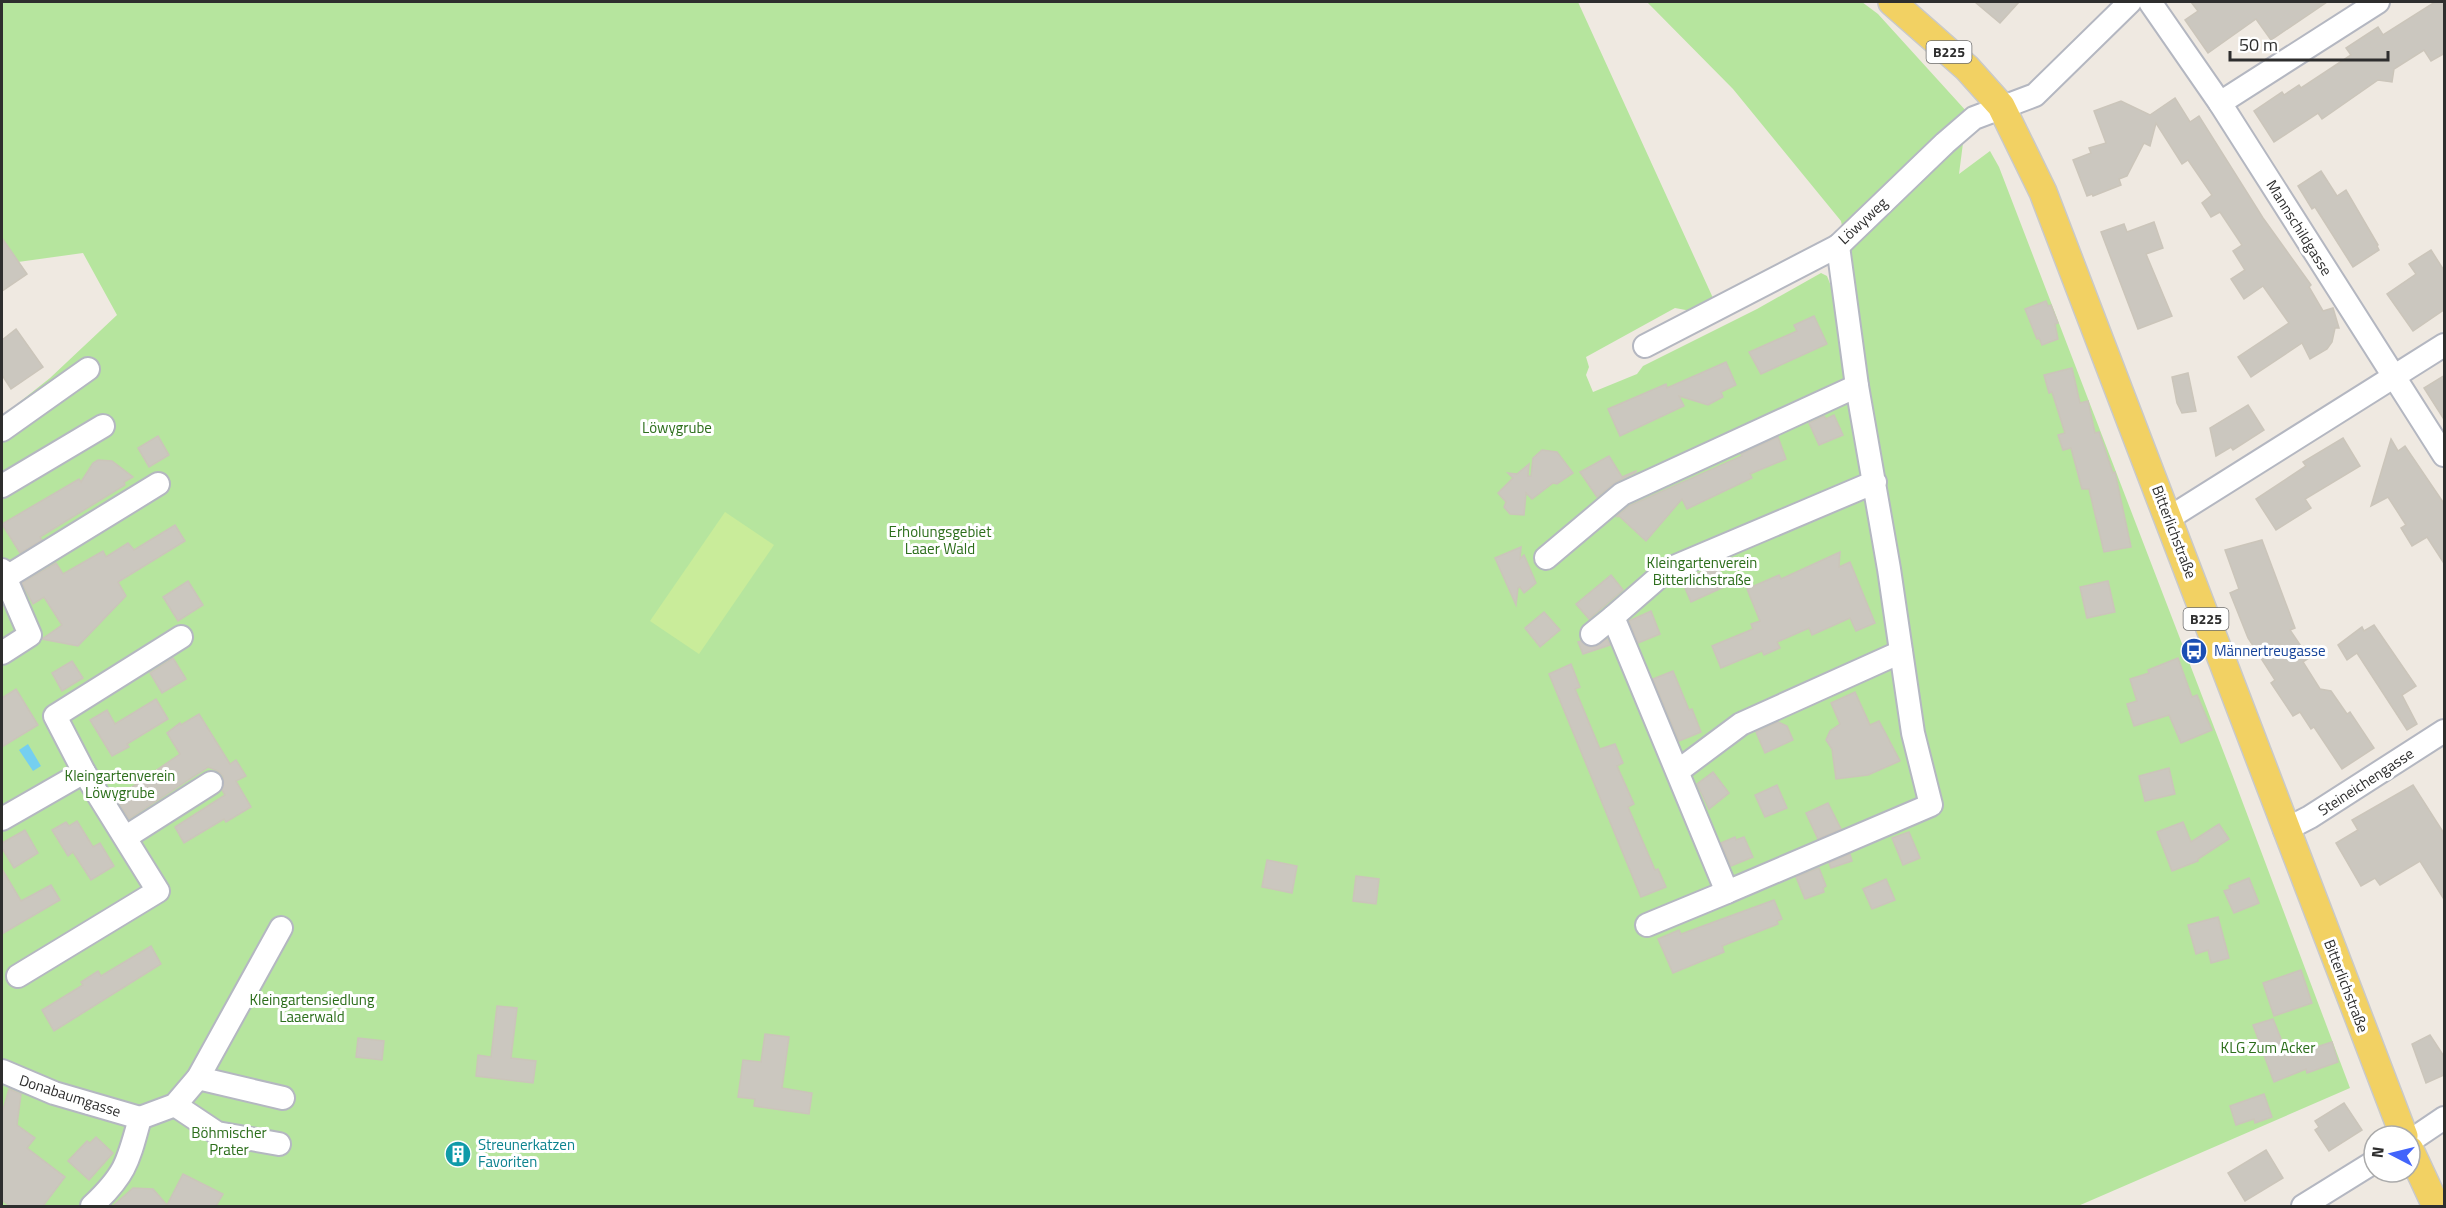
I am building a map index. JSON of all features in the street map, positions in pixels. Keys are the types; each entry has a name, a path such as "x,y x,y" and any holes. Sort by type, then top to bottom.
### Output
{"main road":[{"name":"Bitterlichstraße","path":"1892,2 1967,68 2001,106 2043,192 2169,518 2285,830 2399,1124"},
{"path":"2422,1176 2436,1206"}],"street":[{"name":"Löwyweg","path":"1645,346 1839,246 1974,118 2035,95 2130,2"},
{"name":"Mannschildgasse","path":"2151,2 2220,103 2445,455"},
{"path":"2220,103 2378,2"},
{"path":"1647,925 1930,805 1913,733 1875,482 1857,386 1839,246"},
{"path":"2169,518 2445,345"},
{"path":"2,429 88,369"},
{"path":"1546,558 1622,494 1857,386"},
{"path":"2,486 103,426"},
{"path":"1592,634 1667,570 1875,482"},
{"path":"2,653 30,636 3,574 158,483"},
{"path":"1613,617 1727,892"},
{"path":"18,976 158,891 84,772 54,716 181,638"},
{"path":"1678,771 1741,724 1901,652"},
{"name":"Steineichengasse","path":"2285,830 2310,818 2445,731"},
{"path":"2,819 84,772"},
{"path":"126,837 211,783"},
{"path":"92,1206 120,1176 129,1157 140,1118 175,1105 198,1078 281,928"},
{"name":"Donabaumgasse","path":"2,1071 54,1093 140,1118"},
{"path":"198,1078 283,1098"},
{"path":"175,1105 217,1133 279,1144"},
{"path":"2422,1133 2445,1118"},
{"path":"2303,1206 2362,1169"}],"green space":[{"name":"Erholungsgebiet Laaer Wald","path":"2,2 1578,2 1713,298 1691,311 1675,308 1586,357 1589,367 1586,375 1593,392 1637,374 1643,366 1757,309 1821,273 1827,276 1836,299 1855,290 1841,221 1733,89 1647,2 1862,2 1878,14 1967,112 1959,174 1990,151 1999,167 2350,1088 2078,1206 2,1206 2,416 50,378 117,315 83,253 18,262 2,238"},
{"path":"725,512 774,545 699,654 650,621"}],"water":[{"path":"28,744 41,766 33,771 19,750"}],"building":[{"path":"1975,2 2019,2 2000,23"},
{"path":"2191,2 2327,2 2271,40 2256,19 2208,53 2185,20 2198,11"},
{"path":"2435,2 2445,2 2445,53 2431,61 2424,50 2394,69 2392,82 2378,80 2322,119 2318,113 2274,142 2254,111 2282,92 2284,95 2299,85 2301,88 2351,55 2346,48 2378,27 2383,35"},
{"path":"2175,98 2190,122 2199,116 2263,218 2311,285 2309,287 2323,311 2333,308 2339,328 2335,328 2332,342 2327,349 2310,359 2302,343 2251,377 2238,357 2289,323 2263,286 2244,299 2231,279 2245,270 2233,251 2242,245 2220,212 2211,217 2202,203 2212,195 2188,160 2182,164 2156,123 2150,146 2144,143 2127,176 2119,179 2121,185 2093,196 2092,194 2087,196 2073,160 2091,153 2089,148 2106,143 2094,111 2121,101 2150,115"},
{"path":"2321,171 2337,196 2346,190 2378,245 2379,250 2353,267 2315,207 2312,209 2298,186"},
{"path":"2154,222 2163,248 2146,254 2172,316 2138,329 2101,232 2124,224 2127,232"},
{"path":"2,238 27,274 2,291"},
{"path":"2431,250 2445,272 2445,309 2413,331 2387,294 2416,274 2409,264"},
{"path":"2046,301 2048,306 2051,305 2058,323 2055,324 2058,339 2042,345 2039,338 2037,339 2025,309"},
{"path":"1814,316 1827,344 1761,374 1749,352 1797,331 1794,325"},
{"path":"16,329 43,367 11,389 2,375 2,340"},
{"path":"1726,362 1736,385 1721,392 1723,397 1708,405 1679,396 1684,406 1620,436 1608,409 1666,384 1667,388"},
{"path":"2072,368 2080,403 2088,401 2095,433 2099,432 2113,473 2115,472 2131,547 2104,552 2089,489 2082,489 2071,448 2063,450 2058,435 2065,433 2044,375"},
{"path":"2188,373 2196,411 2182,413 2177,403 2172,377"},
{"path":"2445,375 2445,421 2424,388"},
{"path":"2248,405 2264,430 2233,450 2231,447 2216,456 2210,428"},
{"path":"1834,415 1843,435 1819,445 1809,423 1824,416 1826,419"},
{"path":"158,436 169,455 149,467 138,448"},
{"path":"1778,437 1786,459 1750,474 1752,478 1687,509 1682,499 1646,541 1619,516 1616,517 1629,506 1742,456 1741,454"},
{"path":"2343,438 2360,466 2305,499 2311,508 2276,530 2256,499 2306,466 2303,462"},
{"path":"2391,439 2398,451 2405,446 2445,505 2445,565 2427,537 2412,546 2401,528 2406,525 2388,497 2371,506"},
{"path":"1542,450 1557,452 1573,473 1557,484 1553,483 1532,499 1526,493 1524,515 1510,514 1504,507 1506,502 1498,493 1513,478 1508,473 1517,474 1529,464 1528,476 1531,476 1533,458"},
{"path":"1609,456 1622,477 1636,472 1616,482 1597,497 1580,472"},
{"path":"98,460 112,461 133,477 124,482 125,485 40,537 42,540 20,553 2,524 79,479 81,482 93,463"},
{"path":"175,525 185,541 118,582 126,596 78,646 42,639 62,625 44,597 33,604 22,583 56,563 63,574 103,551 106,557 128,543 134,550"},
{"path":"2262,540 2295,628 2290,630 2309,658 2303,662 2320,689 2331,691 2347,714 2350,712 2374,748 2342,769 2314,727 2311,729 2300,712 2293,716 2271,683 2275,680 2248,638 2230,593 2239,589 2225,550"},
{"path":"1521,547 1520,559 1524,555 1536,583 1524,593 1520,587 1518,588 1516,605 1495,558"},
{"path":"1840,552 1839,567 1850,562 1875,623 1856,631 1850,618 1812,635 1809,628 1777,642 1780,648 1764,655 1762,651 1721,668 1712,646 1753,629 1751,624 1760,621 1747,589 1779,575 1781,579"},
{"path":"1717,565 1726,586 1691,602 1682,581"},
{"path":"1611,575 1623,590 1589,619 1576,604"},
{"path":"188,581 203,605 178,621 163,597"},
{"path":"2108,581 2115,612 2087,618 2080,587"},
{"path":"1651,611 1660,634 1638,643 1629,621"},
{"path":"1544,612 1560,630 1540,647 1525,628"},
{"path":"2374,625 2416,686 2402,695 2417,724 2407,730 2357,653 2347,660 2338,645 2362,627 2364,631"},
{"path":"1607,639 1610,645 1583,654 1578,642 1581,641 1587,646 1594,647"},
{"path":"173,658 186,679 162,693 150,673"},
{"path":"2178,658 2192,697 2197,695 2212,730 2181,743 2169,715 2134,726 2127,704 2137,701 2130,679 2149,673 2148,670"},
{"path":"72,661 83,678 62,691 52,673"},
{"path":"1571,664 1580,687 1575,689 1600,749 1615,744 1623,763 1617,766 1634,804 1628,807 1655,870 1658,869 1666,887 1641,897 1549,674"},
{"path":"1673,671 1701,732 1679,741 1653,679"},
{"path":"16,689 38,725 2,747 2,698"},
{"path":"1855,692 1870,725 1879,721 1900,761 1868,775 1836,779 1832,749 1826,740 1830,731 1840,724 1831,703"},
{"path":"156,699 168,719 127,744 129,747 112,756 90,720 107,710 115,724"},
{"path":"199,714 230,764 236,760 246,776 236,781 251,807 226,822 224,819 184,843 175,827 225,795 222,790 223,776 218,771 208,767 129,819 116,798 180,754 167,733 180,723 181,725"},
{"path":"1778,722 1787,726 1793,740 1765,753 1756,732"},
{"path":"2169,768 2175,794 2145,801 2139,776"},
{"path":"1713,772 1729,793 1709,809 1697,784"},
{"path":"1777,785 1787,808 1765,817 1755,795"},
{"path":"2413,785 2445,835 2445,901 2420,861 2380,885 2375,878 2361,886 2336,843 2358,830 2352,820"},
{"path":"1828,803 1841,829 1818,839 1806,813"},
{"path":"77,821 93,847 100,843 114,866 91,880 73,852 68,856 52,830 66,822 69,826"},
{"path":"2183,822 2191,842 2219,824 2229,839 2198,861 2172,871 2157,832"},
{"path":"25,830 38,853 14,868 2,848 2,843"},
{"path":"1909,832 1920,858 1903,865 1892,838"},
{"path":"1735,837 1736,840 1744,837 1753,857 1731,866 1721,843"},
{"path":"1850,854 1852,861 1831,868 1829,863"},
{"path":"1267,860 1297,866 1292,893 1262,887"},
{"path":"1819,868 1826,886 1823,888 1824,892 1805,899 1796,877"},
{"path":"2,869 21,901 51,885 60,900 2,934"},
{"path":"1356,876 1379,879 1376,904 1353,901"},
{"path":"2249,878 2259,903 2234,913 2224,891 2230,889 2229,886"},
{"path":"1886,879 1895,900 1872,909 1863,889"},
{"path":"1774,900 1782,919 1777,921 1778,924 1722,946 1724,952 1673,973 1658,939 1679,930 1681,934"},
{"path":"2218,917 2229,958 2211,963 2208,950 2196,954 2188,925"},
{"path":"151,946 161,964 54,1031 42,1010 83,985 81,982 98,971 101,976"},
{"path":"2301,970 2312,1003 2274,1016 2263,983"},
{"path":"497,1006 517,1008 511,1058 536,1061 533,1083 476,1076 478,1055 491,1057"},
{"path":"2273,1019 2288,1056 2332,1042 2338,1062 2307,1073 2306,1069 2274,1082 2253,1025"},
{"path":"765,1034 789,1037 782,1088 812,1093 809,1114 754,1106 755,1099 738,1097 743,1060 761,1062"},
{"path":"2430,1035 2445,1058 2445,1068 2444,1075 2426,1083 2412,1044"},
{"path":"358,1038 384,1041 382,1060 356,1057"},
{"path":"9,1089 21,1094 17,1125 35,1138 27,1148 65,1177 43,1206 10,1206 2,1200 2,1113"},
{"path":"2264,1094 2272,1117 2255,1123 2254,1119 2236,1125 2230,1106"},
{"path":"2344,1103 2362,1130 2329,1151 2315,1130 2319,1127 2315,1121"},
{"path":"96,1137 113,1153 89,1180 68,1161 87,1141 90,1143"},
{"path":"2266,1150 2283,1178 2245,1201 2228,1173"},
{"path":"183,1174 223,1194 216,1206 113,1206 133,1188 153,1189 167,1205"}],"place":[{"name":"Männertreugasse","path":"2194,651"},
{"name":"Streunerkatzen Favoriten","path":"458,1154"}],"park label":[{"name":"Löwygrube","path":"677,428"},
{"name":"Kleingartenverein Bitterlichstraße","path":"1702,572"},
{"name":"Kleingartenverein Löwygrube","path":"120,784"},
{"name":"Kleingartensiedlung Laaerwald","path":"312,1008"},
{"name":"KLG Zum Acker","path":"2268,1048"},
{"name":"Böhmischer Prater","path":"229,1142"}]}
